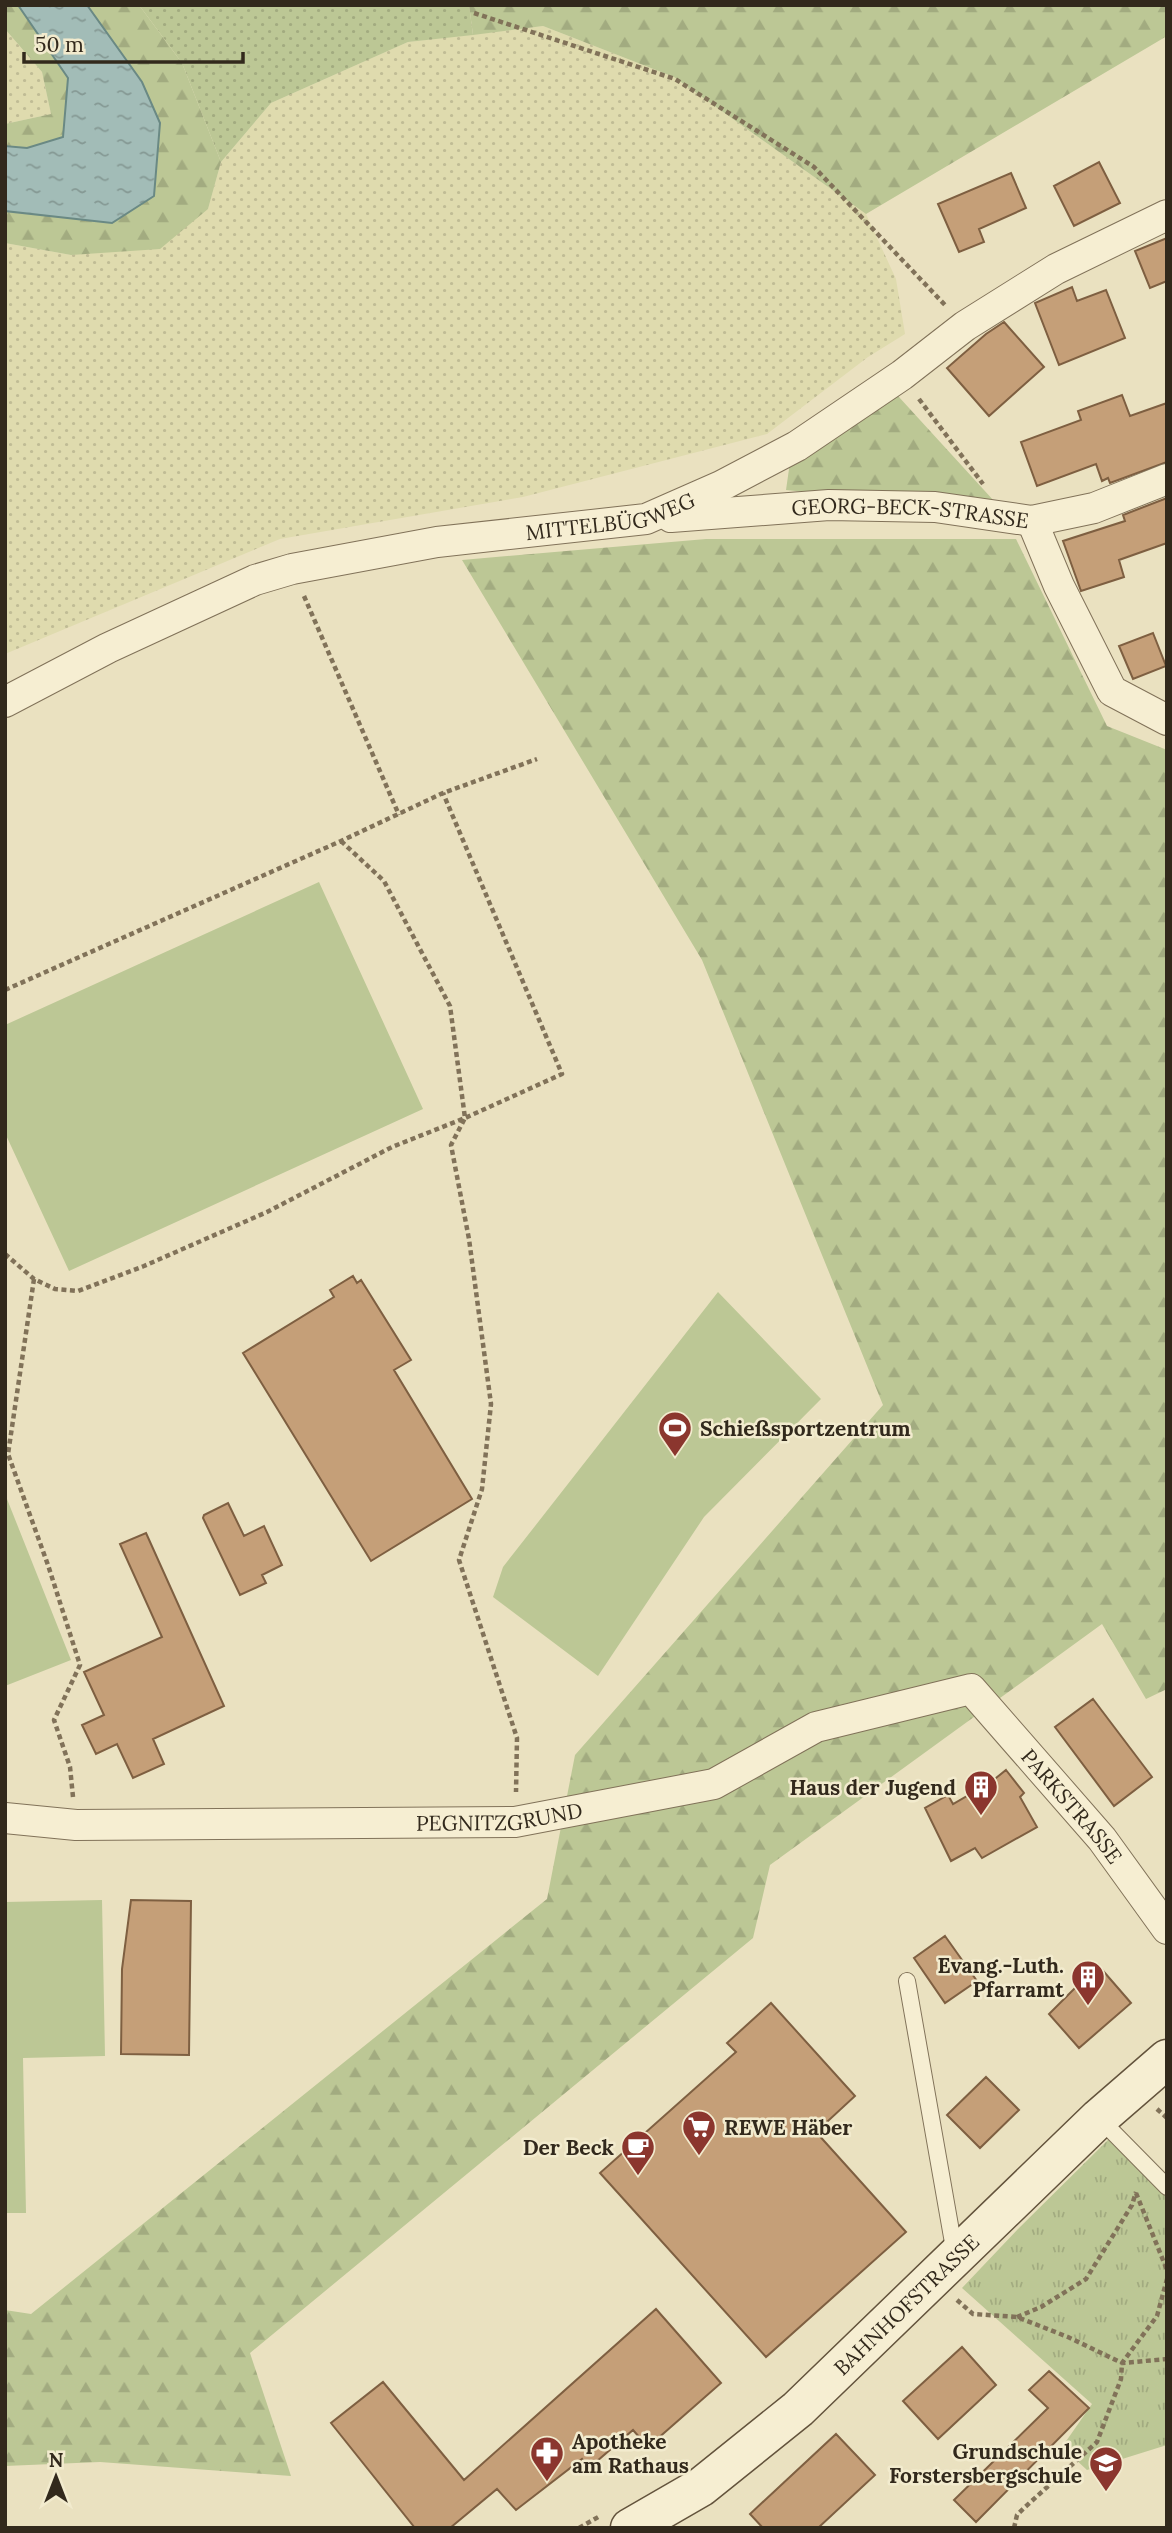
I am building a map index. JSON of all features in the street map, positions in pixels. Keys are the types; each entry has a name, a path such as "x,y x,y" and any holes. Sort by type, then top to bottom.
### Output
{"main road":[{"name":"BAHNHOFSTRASSE","path":"630,2528 701,2487 797,2409 1099,2118 1167,2059"}],"street":[{"name":"MITTELBÜGWEG","path":"5,702 108,648 255,580 292,569 437,542 646,519 721,486 797,446 902,375 965,326 1055,269 1167,215"},
{"name":"GEORG-BECK-STRASSE","path":"646,519 829,505 935,508 1021,520 1094,508 1167,479"},
{"path":"1021,520 1059,586 1112,691 1167,720"},
{"name":"PEGNITZGRUND","path":"5,1818 76,1825 514,1822 714,1784 816,1727 971,1689"},
{"name":"PARKSTRASSE","path":"971,1689 1102,1839 1167,1929"}],"lane":[{"path":"907,1981 944,2267"},
{"path":"1099,2118 1167,2187"}],"path":[{"path":"474,13 675,79 814,167 965,326"},
{"path":"902,375 938,426 1021,520"},
{"path":"292,569 399,815"},
{"path":"5,990 443,793 537,759"},
{"path":"5,1254 34,1279 55,1289 78,1291 144,1266 267,1212 392,1147 466,1118 562,1074 443,793"},
{"path":"341,841 384,881 450,1006 466,1118 451,1145 469,1239 491,1404 482,1489 458,1560 517,1738 514,1822"},
{"path":"34,1279 8,1454 80,1665 54,1720 70,1767 76,1825"},
{"path":"1017,2317 1041,2307 1086,2279 1132,2205 1136,2192 1138,2158"},
{"path":"1136,2192 1167,2270"},
{"path":"944,2267 973,2314 1017,2317 1068,2337 1122,2363 1167,2359"},
{"path":"1014,2528 1017,2515 1097,2441 1121,2379 1122,2363 1157,2316 1167,2280"}],"shaded area":[{"path":"543,26 674,77 866,214 896,279 905,334 868,357 767,434 523,497 280,539 5,654 5,243 71,255 208,209 221,162 271,103 408,42"},
{"path":"5,29 42,72 51,114 5,124"}],"green space":[{"path":"5,5 18,5 68,78 64,137 26,148 5,146 5,124 51,114 42,72 5,29"},
{"path":"87,5 139,5 182,63 221,162 208,209 160,249 71,255 5,243 5,211 112,223 142,82"},
{"path":"139,5 469,5 473,35 408,42 271,103 221,162 182,63"},
{"path":"469,5 1167,5 1167,36 866,214 674,77 543,26 473,35"},
{"path":"888,385 1005,513 786,490 792,448"},
{"path":"706,539 1016,539 1107,726 1167,750 1167,1689 1146,1699 1102,1624 770,1865 753,1938 250,2353 291,2476 100,2462 5,2466 5,2310 31,2314 547,1899 575,1755 883,1405 702,960 462,560"},
{"path":"319,882 423,1109 69,1271 5,1133 5,1025"},
{"name":"Schießsportzentrum","path":"718,1292 821,1399 704,1517 598,1676 493,1597 503,1567"},
{"path":"5,1494 71,1660 5,1686"},
{"path":"102,1900 105,2056 23,2058 26,2213 5,2213 5,1902"},
{"path":"1111,2137 1167,2197 1167,2445 1087,2470 1062,2447 1092,2404 962,2288"}],"water":[{"path":"18,5 87,5 142,82 160,123 154,196 112,223 5,211 5,146 27,148 63,137 68,78"}],"building":[{"path":"1099,162 1120,203 1074,226 1054,186"},
{"path":"1011,173 1026,208 979,229 984,242 959,252 938,204"},
{"path":"1167,238 1167,281 1150,288 1135,251"},
{"path":"1072,287 1077,301 1106,290 1125,338 1059,365 1035,303"},
{"path":"1004,322 1044,367 989,416 947,368"},
{"path":"1122,395 1130,416 1167,403 1167,462 1110,483 1108,478 1102,481 1096,464 1037,486 1021,442 1081,420 1078,411"},
{"path":"1167,498 1167,543 1119,560 1124,577 1081,591 1063,541 1125,521 1123,515"},
{"path":"1153,633 1166,666 1133,679 1119,646"},
{"path":"353,1276 357,1283 361,1280 411,1360 394,1370 472,1499 371,1561 243,1353 334,1297 330,1290"},
{"path":"228,1503 244,1536 264,1526 282,1565 262,1575 266,1583 240,1595 203,1518"},
{"path":"146,1533 224,1706 153,1739 164,1764 133,1778 117,1744 96,1754 82,1725 104,1715 84,1672 162,1637 120,1544"},
{"path":"1093,1699 1152,1777 1114,1806 1055,1727"},
{"name":"Haus der Jugend","path":"1006,1770 1024,1793 1020,1797 1037,1827 982,1858 975,1848 951,1861 925,1808 948,1795 953,1804"},
{"path":"131,1900 191,1901 189,2055 121,2054 122,1969"},
{"path":"945,1936 977,1981 945,2003 914,1958"},
{"name":"Evang.-Luth. Pfarramt","path":"1098,1965 1131,2003 1079,2048 1049,2014"},
{"path":"771,2003 855,2096 816,2132 906,2232 766,2357 600,2173 736,2052 727,2043"},
{"path":"986,2077 1019,2110 980,2148 947,2115"},
{"path":"656,2309 721,2383 648,2447 633,2430 589,2468 582,2459 516,2510 497,2489 450,2528 415,2528 331,2423 383,2382 464,2480"},
{"path":"962,2347 996,2385 938,2439 903,2401"},
{"path":"1049,2371 1089,2408 976,2522 954,2500 1048,2408 1029,2390"},
{"path":"836,2434 875,2475 818,2528 763,2528 750,2514"}],"place":[{"name":"Schießsportzentrum","path":"675,1458"},
{"name":"Haus der Jugend","path":"981,1817"},
{"name":"Evang.-Luth. Pfarramt","path":"1088,2007"},
{"name":"REWE Häber","path":"699,2157"},
{"name":"Der Beck","path":"638,2177"},
{"name":"Apotheke am Rathaus","path":"547,2483"},
{"name":"Grundschule Forstersbergschule","path":"1106,2493"}]}
